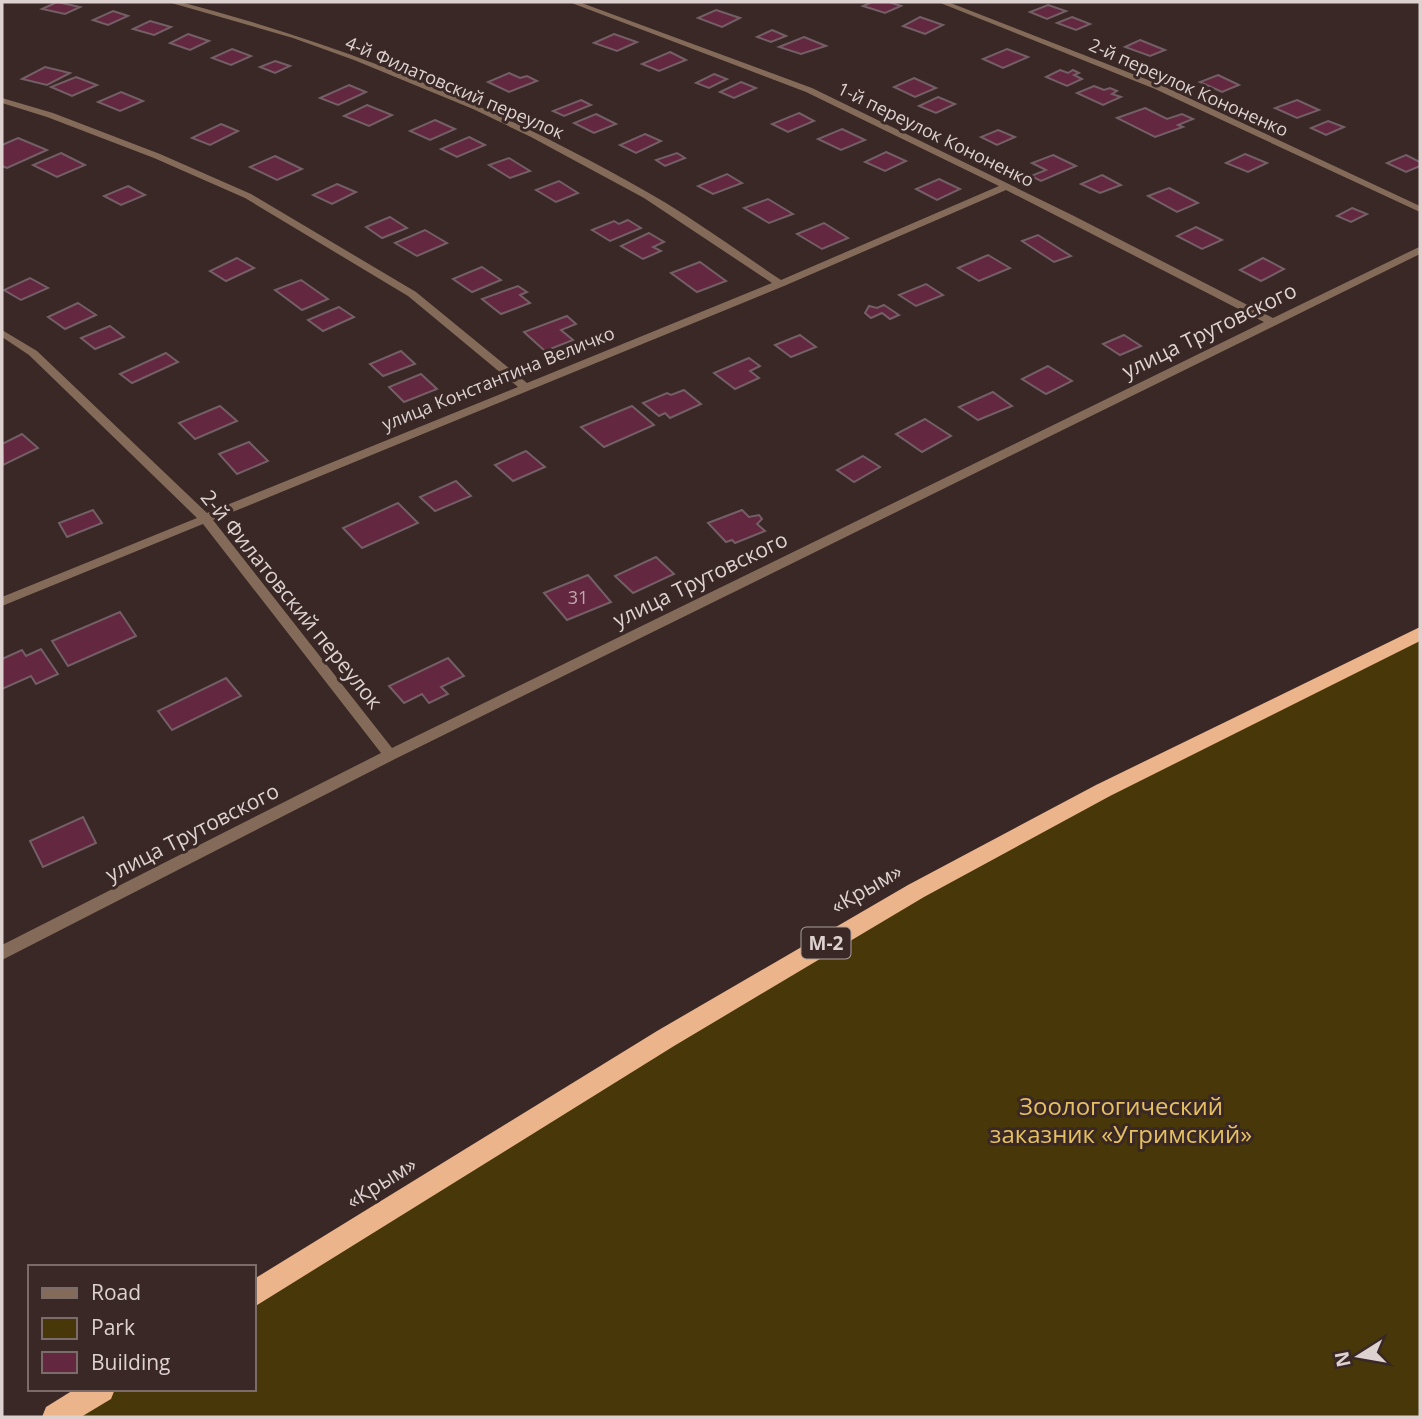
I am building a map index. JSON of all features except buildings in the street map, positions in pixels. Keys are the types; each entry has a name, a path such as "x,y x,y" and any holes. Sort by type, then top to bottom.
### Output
{"highway":[{"name":"«Крым»","path":"256,1293 657,1042 918,890 1171,755 1420,633"},
{"path":"56,1417 98,1391"}],"street":[{"name":"4-й Филатовский переулок","path":"172,2 226,15 368,63 534,134 649,197 780,284"},
{"name":"1-й переулок Кононенко","path":"573,2 809,90 1272,322"},
{"name":"2-й переулок Кононенко","path":"943,2 1158,87 1420,209"},
{"path":"2,100 50,115 157,156 248,196 412,294 524,386"},
{"name":"улица Константина Величко","path":"2,602 524,386 780,284 1007,187"},
{"name":"улица Трутовского","path":"2,953 390,755 1420,250"},
{"name":"2-й Филатовский переулок","path":"2,332 33,353 205,518 390,755"}],"green space":[{"name":"Зоологогический заказник «Угримский»","path":"1420,633 1420,1417 56,1417 98,1391 256,1391 256,1293 657,1042 1171,755"}]}
